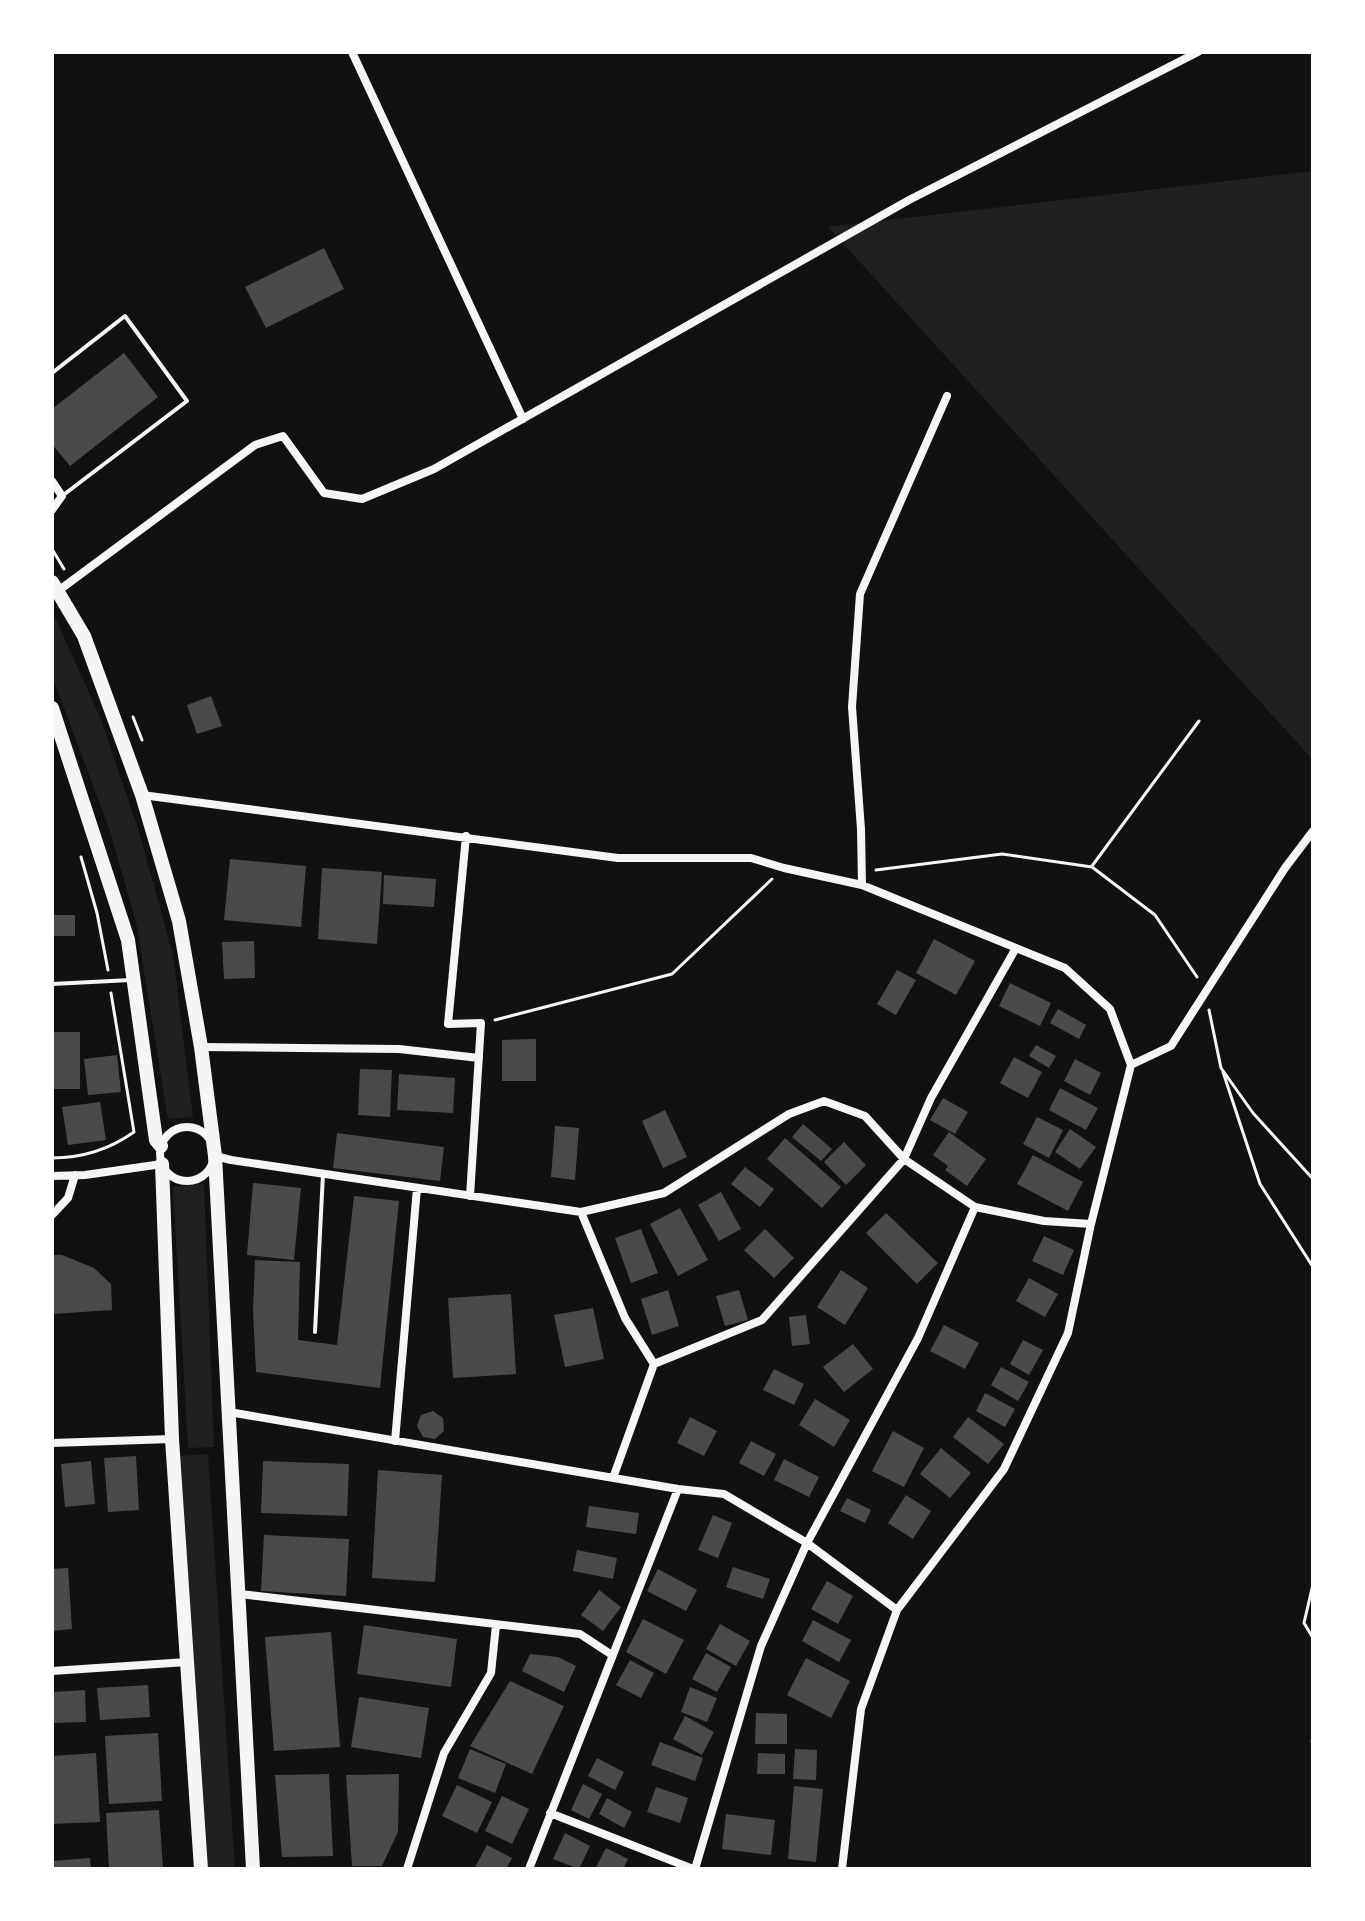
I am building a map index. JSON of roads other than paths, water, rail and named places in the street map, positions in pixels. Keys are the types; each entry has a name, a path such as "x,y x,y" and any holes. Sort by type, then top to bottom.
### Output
{"main road":[{"path":"55,587 84,636 142,795 179,921 201,1047 215,1156 253,1869"},
{"path":"52,708 128,940 156,1140 161,1146"},
{"path":"162,1164 172,1439 201,1869"}],"street":[{"path":"352,52 523,419"},
{"path":"55,587 255,445 283,436 324,493 362,499 434,469 909,200 1198,52"},
{"path":"862,885 852,707 860,594 947,396"},
{"path":"52,481 62,496 52,510"},
{"path":"142,795 618,858 751,858 862,885 1065,968 1110,1009 1131,1065 1091,1224 1068,1333 1004,1469 897,1610 861,1709 842,1869"},
{"path":"1131,1065 1171,1046 1205,989 1313,831"},
{"path":"466,836 448,1024 481,1023 470,1196"},
{"path":"613,1478 654,1364 762,1320 904,1159 931,1098 1016,948"},
{"path":"201,1047 399,1049 479,1058"},
{"path":"215,1156 581,1212 664,1193 789,1114 824,1101 865,1116 904,1159 975,1207 1044,1221 1091,1224"},
{"path":"188,1127 210,1140 215,1156 205,1173 190,1181 173,1177 162,1164 161,1146 171,1132 188,1127"},
{"path":"52,1176 162,1164"},
{"path":"52,1215 68,1198 75,1175"},
{"path":"395,1441 417,1188"},
{"path":"550,1813 694,1869 761,1646 807,1543 918,1338 975,1207"},
{"path":"581,1212 625,1318 654,1364"},
{"path":"229,1412 678,1489 724,1494 807,1543 897,1610"},
{"path":"52,1443 172,1439"},
{"path":"529,1869 678,1489"},
{"path":"240,1594 580,1634 612,1655"},
{"path":"407,1869 444,1753 491,1673 496,1625"},
{"path":"52,1671 187,1662"}],"lane":[{"path":"52,373 125,316 187,401 62,496"},
{"path":"52,984 133,980"},
{"path":"315,1332 323,1174"}]}
